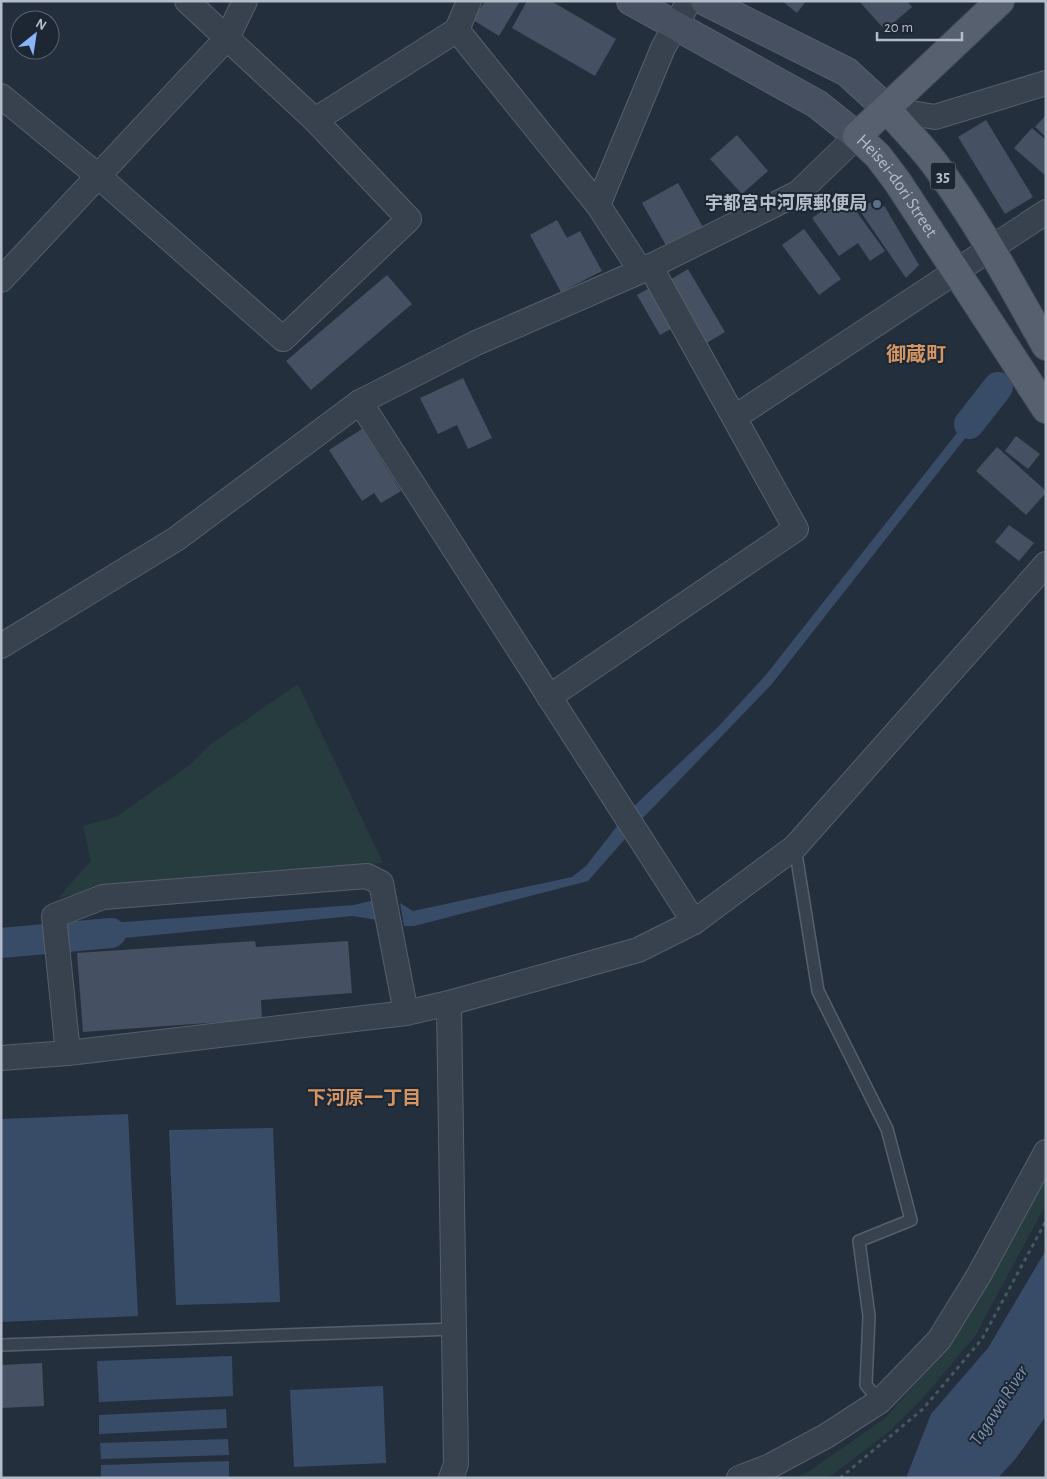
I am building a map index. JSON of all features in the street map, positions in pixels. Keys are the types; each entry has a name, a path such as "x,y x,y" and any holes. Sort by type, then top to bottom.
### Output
{"main road":[{"path":"857,136 1000,1"},
{"name":"35","path":"887,109 933,162 991,249 1046,346"},
{"name":"Heisei-dori Street","path":"857,136 888,168 957,270 1046,409"}],"street":[{"path":"1,96 97,175 284,339 409,219 315,120 188,1"},
{"path":"1,280 97,175 227,38 245,1"},
{"path":"315,120 457,30 469,1"},
{"name":"Heisei-dori Street","path":"631,1 817,104 857,136"},
{"path":"598,205 663,48 689,1"},
{"path":"705,1 847,72 887,109 935,116 1046,83"},
{"path":"457,30 598,205 646,268 735,417 796,529 549,697"},
{"path":"1,646 176,539 360,402 476,343 646,268 798,193 857,136"},
{"path":"735,417 1046,212"},
{"path":"360,402 694,922"},
{"path":"1,1058 68,1053 406,1013 449,1004 638,950 694,922 795,847 1046,564"},
{"path":"68,1053 54,916 102,897 366,876 381,883 406,1013"},
{"path":"449,1004 456,1464 451,1478"},
{"path":"739,1478 770,1466 826,1436 880,1401 939,1340 979,1275 1046,1152"}],"lane":[{"path":"795,847 818,991 887,1130 910,1220 859,1242 869,1316 866,1385 880,1401"},
{"path":"1,1345 454,1329"}],"green space":[{"path":"298,684 383,863 105,887 58,898 91,861 83,826 116,817 191,764 211,744"},
{"path":"1046,1173 1046,1204 975,1336 922,1399 890,1431 828,1478 794,1478 808,1472 884,1419 931,1366 977,1301"}],"water":[{"path":"991,390 1003,398 977,423 771,685 641,820 633,807 718,727 765,676"},
{"path":"618,825 625,839 588,881 414,926 404,926 400,903 413,911 572,877 586,866"},
{"path":"374,900 377,920 353,916 72,943 70,926 354,905"},
{"path":"42,931 42,944 1,952 1,938"},
{"path":"128,1114 138,1316 1,1322 1,1119"},
{"path":"273,1128 280,1302 176,1305 169,1130"},
{"name":"Tagawa River","path":"1046,1250 1046,1416 1017,1457 998,1478 906,1478 931,1414 988,1348"},
{"path":"232,1356 233,1396 99,1402 97,1361"},
{"path":"383,1386 386,1463 294,1467 290,1390"},
{"path":"226,1409 227,1428 99,1434 99,1415"},
{"path":"228,1439 229,1455 101,1459 100,1443"},
{"path":"229,1461 229,1477 101,1478 101,1465"}],"building":[{"path":"485,1 520,1 499,36 473,20"},
{"path":"527,1 551,1 616,39 595,76 512,28"},
{"path":"782,1 806,1 797,13"},
{"path":"859,1 907,1 912,7 885,30"},
{"path":"1046,115 1046,137 1035,127"},
{"path":"986,120 1033,197 1005,214 958,137"},
{"path":"1032,128 1046,140 1046,176 1014,148"},
{"path":"737,135 768,171 742,194 710,159"},
{"path":"678,183 704,229 668,249 642,203"},
{"path":"848,200 885,251 870,261 858,243 839,256 812,218 834,203 837,207"},
{"path":"872,202 885,207 919,265 906,278 858,208"},
{"path":"557,220 567,238 580,231 602,271 561,292 530,235"},
{"path":"804,229 841,279 819,295 782,245"},
{"path":"688,269 725,332 705,344 668,281"},
{"path":"387,275 412,304 311,390 286,361"},
{"path":"653,286 676,326 660,335 637,295"},
{"path":"463,378 492,438 468,449 457,425 438,434 420,398"},
{"path":"362,429 401,491 381,503 374,493 362,501 329,450"},
{"path":"1016,436 1040,454 1028,469 1005,451"},
{"path":"997,447 1046,491 1026,515 976,471"},
{"path":"1009,525 1034,543 1019,561 995,542"},
{"path":"255,941 256,947 348,941 352,993 261,1000 262,1019 83,1032 77,953"},
{"path":"42,1363 44,1406 1,1408 1,1365"}],"waterway":[{"path":"969,424 998,387"},
{"path":"1,943 111,933"}],"place":[{"name":"宇都宮中河原郵便局","path":"877,204"}],"district":[{"name":"御蔵町","path":"916,355"},
{"name":"下河原一丁目","path":"364,1098"}]}
